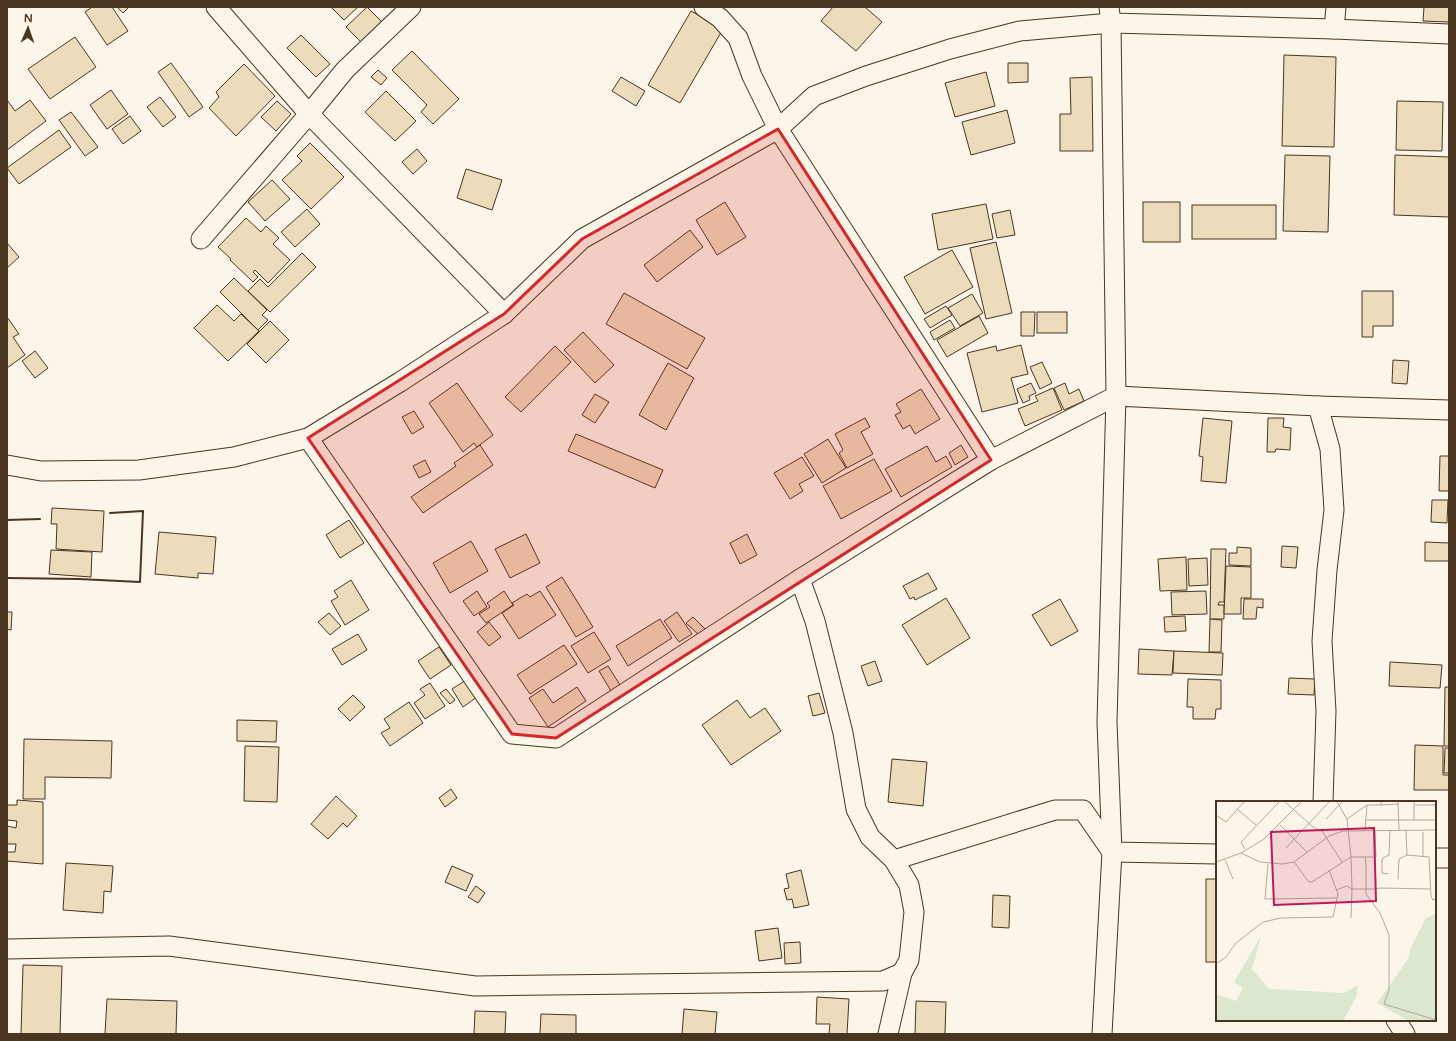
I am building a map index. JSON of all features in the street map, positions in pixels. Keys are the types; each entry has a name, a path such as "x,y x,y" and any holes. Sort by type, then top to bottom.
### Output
{"street":[{"path":"216,7 309,114 504,314"},
{"path":"201,239 345,70 411,7"},
{"path":"704,7 720,18 738,38 752,76 778,129 991,460"},
{"path":"1334,29 1336,7"},
{"path":"1102,1034 1112,852 1107,722 1116,396 1110,15"},
{"path":"7,464 41,471 139,470 234,457 308,438 400,382 504,314 582,239 778,129 814,96 866,76 950,49 1020,31 1110,15 1334,29 1449,34"},
{"path":"308,438 512,734 556,738 800,579 991,460 1116,396 1318,406 1449,410"},
{"path":"1318,406 1330,449 1334,510 1327,570 1322,641 1326,711 1323,801"},
{"path":"800,579 816,621 842,726 856,809 870,837 894,860 909,885 914,912 909,960 902,973 888,1034"},
{"path":"894,860 1055,810 1083,810 1112,852"},
{"path":"1112,852 1216,854"},
{"path":"1436,858 1449,858"},
{"path":"7,949 169,946 476,986 883,981 902,973"},
{"path":"1397,1021 1404,1034"}],"highlighted area":[{"path":"778,129 991,460 556,738 512,734 308,438 504,314 582,239"}],"building":[{"path":"92,7 112,7 128,31 107,45 85,12"},
{"path":"117,7 129,7 123,13"},
{"path":"331,7 358,7 344,20"},
{"path":"367,7 382,22 361,42 346,27"},
{"path":"833,7 865,7 882,22 856,51 821,21"},
{"path":"1424,7 1449,7 1449,22 1423,21"},
{"path":"691,11 723,29 680,103 648,85"},
{"path":"301,35 330,64 316,77 287,48"},
{"path":"75,37 96,67 50,99 28,69"},
{"path":"412,51 459,99 433,124 421,112 427,105 392,70"},
{"path":"1284,55 1336,57 1334,147 1282,146"},
{"path":"171,63 203,107 189,117 158,72"},
{"path":"1008,63 1028,63 1028,82 1008,83"},
{"path":"244,64 275,96 236,136 209,108 219,97 216,92"},
{"path":"378,70 387,78 381,85 371,77"},
{"path":"986,72 995,106 955,117 945,83"},
{"path":"621,77 645,91 636,106 612,91"},
{"path":"1092,77 1093,151 1060,151 1060,114 1071,114 1070,78"},
{"path":"111,90 128,114 107,129 90,105"},
{"path":"386,91 416,121 395,141 365,112"},
{"path":"160,97 176,117 163,127 147,107"},
{"path":"7,100 15,111 30,100 46,121 7,150"},
{"path":"277,101 291,114 276,131 261,117"},
{"path":"1397,101 1443,102 1442,151 1396,150"},
{"path":"1007,110 1015,143 971,155 962,122"},
{"path":"71,112 98,147 85,156 59,120"},
{"path":"130,116 141,131 123,144 112,129"},
{"path":"59,130 71,147 19,184 7,168"},
{"path":"310,143 344,177 311,209 282,180 302,161 297,156"},
{"path":"417,149 427,161 413,174 402,162"},
{"path":"1285,155 1330,156 1328,232 1283,231"},
{"path":"1395,155 1449,157 1449,217 1394,215"},
{"path":"466,169 502,180 492,210 457,198"},
{"path":"272,180 290,199 265,221 248,202"},
{"path":"725,202 746,237 717,255 696,220"},
{"path":"1143,202 1180,202 1180,242 1143,242"},
{"path":"986,204 993,239 938,250 932,214"},
{"path":"1192,205 1276,205 1276,239 1192,239"},
{"path":"307,209 320,224 295,247 281,232"},
{"path":"1010,210 1015,235 997,238 992,214"},
{"path":"246,218 261,232 266,226 279,238 273,244 290,260 268,283 255,270 253,272 258,277 253,282 218,247"},
{"path":"690,230 703,247 657,282 644,265"},
{"path":"996,242 1012,313 986,319 970,248"},
{"path":"7,243 19,257 7,268"},
{"path":"952,250 973,287 925,314 904,277"},
{"path":"302,253 316,267 270,312 248,291 260,279 268,287"},
{"path":"234,278 267,310 262,315 268,320 258,330 220,292"},
{"path":"1362,291 1393,291 1393,326 1373,326 1373,337 1362,337"},
{"path":"624,293 705,338 687,369 606,324"},
{"path":"972,294 983,313 960,326 948,308"},
{"path":"217,305 234,321 241,314 259,331 228,361 194,328"},
{"path":"946,306 952,315 930,328 924,319"},
{"path":"1021,312 1035,312 1034,336 1021,336"},
{"path":"1037,312 1067,312 1067,333 1037,333"},
{"path":"979,316 988,333 947,357 937,340"},
{"path":"7,317 19,334 13,337 25,355 7,368"},
{"path":"950,320 955,328 934,340 930,332"},
{"path":"270,321 289,340 266,363 247,344"},
{"path":"583,332 614,365 595,383 564,350"},
{"path":"1021,345 1028,374 1011,378 1018,403 982,412 967,353 996,346 997,351"},
{"path":"555,346 571,362 521,412 505,397"},
{"path":"35,351 48,368 35,378 22,361"},
{"path":"1393,360 1409,361 1407,384 1392,383"},
{"path":"1042,362 1052,383 1040,389 1030,367"},
{"path":"668,363 694,378 666,430 639,415"},
{"path":"457,383 493,435 477,447 474,443 463,452 429,403"},
{"path":"1031,383 1036,393 1029,396 1030,400 1023,403 1017,389"},
{"path":"1065,383 1069,394 1079,389 1084,401 1064,410 1054,388"},
{"path":"1053,388 1062,410 1025,426 1018,409 1038,401 1035,396"},
{"path":"921,389 940,419 915,434 910,425 903,429 895,415 901,412 896,404"},
{"path":"595,394 609,402 595,423 582,415"},
{"path":"414,411 424,427 412,434 402,417"},
{"path":"865,418 870,427 861,432 873,454 847,468 839,453 843,450 835,434"},
{"path":"1203,418 1232,421 1226,483 1201,481 1203,457 1199,456"},
{"path":"1268,418 1284,418 1283,427 1291,428 1290,450 1276,449 1275,452 1267,452"},
{"path":"576,434 663,470 655,488 568,451"},
{"path":"828,439 846,468 822,483 804,454"},
{"path":"480,445 493,465 423,513 411,497 456,466 454,463"},
{"path":"961,445 968,457 955,465 949,453"},
{"path":"927,446 936,462 946,456 952,467 901,497 885,469"},
{"path":"1440,456 1449,456 1449,491 1439,491"},
{"path":"802,457 814,476 799,484 803,491 790,499 774,473"},
{"path":"874,459 892,491 841,519 823,486"},
{"path":"425,460 431,472 419,478 413,466"},
{"path":"1432,500 1448,500 1447,523 1431,522"},
{"path":"52,508 104,511 102,552 56,549 57,524 51,524"},
{"path":"349,520 364,543 340,558 326,535"},
{"path":"159,532 216,537 213,574 198,573 198,578 155,574"},
{"path":"526,534 540,563 510,578 495,549"},
{"path":"747,534 757,555 740,564 730,543"},
{"path":"471,541 488,571 450,593 433,563"},
{"path":"1425,542 1449,543 1449,561 1425,561"},
{"path":"1282,546 1298,547 1296,568 1281,567"},
{"path":"1237,547 1251,548 1251,566 1229,565 1229,553 1237,553"},
{"path":"1211,549 1226,549 1224,602 1219,602 1218,605 1224,605 1224,619 1210,619"},
{"path":"51,550 92,552 91,577 49,574"},
{"path":"1186,557 1187,590 1160,591 1158,559"},
{"path":"1207,558 1208,585 1189,586 1188,559"},
{"path":"1226,566 1251,567 1251,598 1241,598 1241,614 1224,614"},
{"path":"928,573 937,589 915,600 914,597 910,599 903,586"},
{"path":"562,577 593,627 576,637 546,587"},
{"path":"351,580 369,610 345,625 331,601 338,597 334,591"},
{"path":"477,591 487,607 474,616 463,601"},
{"path":"504,591 513,605 486,623 479,614 490,607 487,603"},
{"path":"540,591 556,615 519,639 502,613 514,605 512,603 527,594 530,597"},
{"path":"1206,591 1207,614 1172,615 1171,592"},
{"path":"946,598 970,638 927,665 902,625"},
{"path":"1060,599 1078,631 1051,646 1032,615"},
{"path":"1244,599 1263,599 1263,608 1257,607 1256,619 1243,619"},
{"path":"7,612 12,612 11,630 7,629"},
{"path":"677,612 692,634 679,642 664,621"},
{"path":"329,613 341,626 330,635 318,622"},
{"path":"1185,616 1186,631 1165,632 1164,617"},
{"path":"693,617 706,630 700,636 686,623"},
{"path":"660,619 672,638 628,666 616,646"},
{"path":"1210,619 1222,620 1221,652 1209,652"},
{"path":"489,622 501,637 489,646 477,632"},
{"path":"594,632 611,659 588,673 571,646"},
{"path":"358,634 367,650 342,665 332,649"},
{"path":"564,645 577,664 530,694 517,675"},
{"path":"439,647 451,665 430,679 418,661"},
{"path":"1139,649 1174,651 1172,675 1138,674"},
{"path":"1174,651 1223,653 1222,675 1173,673"},
{"path":"875,661 882,681 868,686 861,666"},
{"path":"1390,662 1442,665 1440,688 1389,686"},
{"path":"608,666 620,685 611,691 599,671"},
{"path":"1289,678 1315,679 1314,695 1288,694"},
{"path":"1188,679 1221,680 1221,709 1216,709 1215,719 1193,719 1193,707 1187,707"},
{"path":"466,680 477,697 463,707 452,689"},
{"path":"430,683 445,706 425,719 414,703 425,695 420,689"},
{"path":"577,687 586,701 548,727 529,698 543,689 553,703"},
{"path":"1445,687 1449,687 1449,746 1444,746"},
{"path":"446,689 455,700 450,704 440,693"},
{"path":"819,693 825,713 813,716 808,696"},
{"path":"353,695 365,707 350,721 338,709"},
{"path":"737,700 750,718 765,708 781,731 731,765 702,725"},
{"path":"409,702 423,723 390,746 381,733 390,728 384,719"},
{"path":"237,720 277,721 276,742 237,741"},
{"path":"24,739 112,741 111,778 45,777 45,799 23,799"},
{"path":"1415,745 1443,746 1443,775 1449,775 1449,790 1414,790"},
{"path":"245,746 279,747 277,802 244,801"},
{"path":"1445,748 1449,748 1449,773 1444,773"},
{"path":"892,759 927,762 923,806 888,802"},
{"path":"451,789 457,798 445,807 439,798"},
{"path":"336,796 357,816 347,827 343,823 328,839 311,824"},
{"path":"17,800 43,802 43,864 7,861 7,852 15,852 16,844 7,844 7,826 16,828 17,821 7,820 7,805 17,805"},
{"path":"66,863 113,866 111,892 104,891 103,913 63,910"},
{"path":"452,866 473,875 466,891 445,882"},
{"path":"801,870 809,905 794,908 792,899 787,900 784,889 789,888 786,874"},
{"path":"1206,879 1216,879 1216,962 1206,962"},
{"path":"476,886 485,893 478,903 468,897"},
{"path":"993,895 1010,896 1009,928 992,927"},
{"path":"778,928 782,958 759,961 755,931"},
{"path":"800,942 801,963 785,964 784,943"},
{"path":"23,965 62,966 60,1034 21,1034"},
{"path":"817,997 849,999 847,1034 829,1034 830,1024 816,1024"},
{"path":"107,999 177,1001 176,1034 105,1034"},
{"path":"916,1001 946,1002 945,1034 915,1034"},
{"path":"684,1009 717,1012 715,1034 682,1034"},
{"path":"475,1011 506,1012 505,1034 474,1034"},
{"path":"541,1014 576,1015 576,1034 540,1034"}],"wall":[{"path":"7,578 140,582 143,511 110,513"},
{"path":"7,520 40,519"}]}
